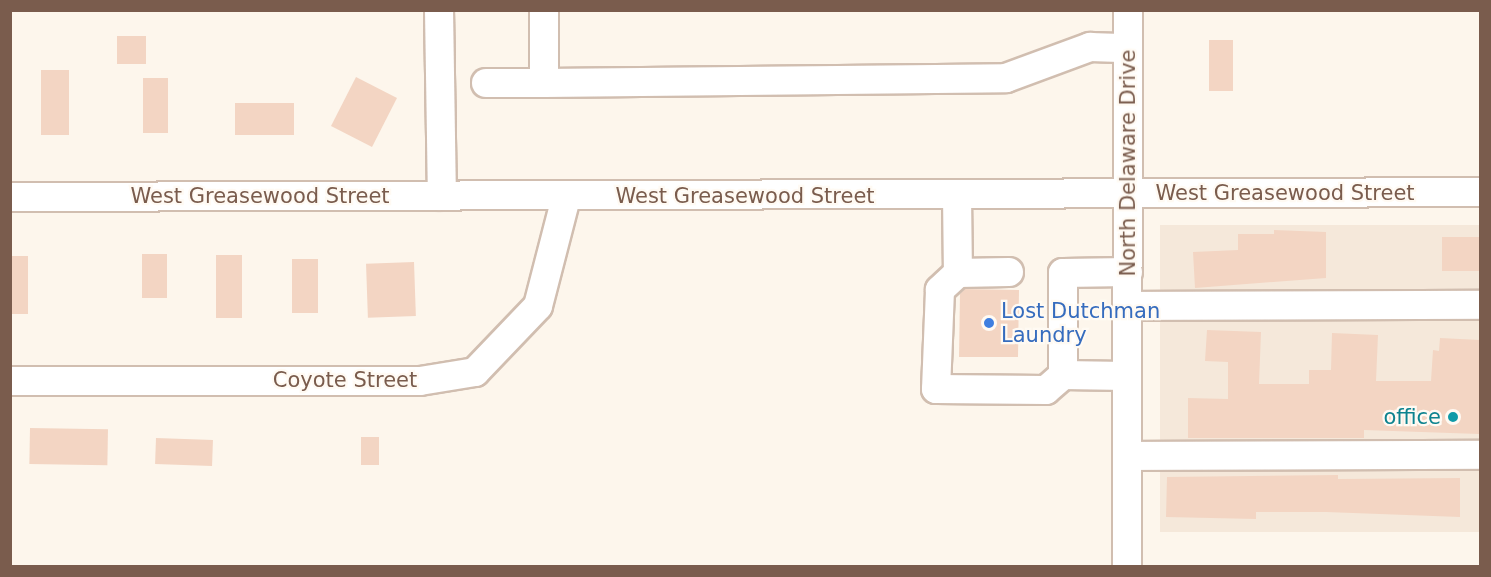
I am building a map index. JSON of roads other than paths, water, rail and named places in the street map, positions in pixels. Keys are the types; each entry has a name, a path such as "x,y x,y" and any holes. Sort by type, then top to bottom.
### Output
{"street":[{"path":"439,10 442,196"},
{"path":"544,10 544,82"},
{"name":"North Delaware Drive","path":"1127,567 1128,10"},
{"path":"486,83 1006,78 1090,47 1128,48"},
{"name":"West Greasewood Street","path":"10,197 566,198 1480,192"},
{"path":"957,195 958,273"},
{"name":"Coyote Street","path":"10,381 420,381 475,372 538,306 566,198"},
{"path":"1009,272 958,273 940,290 936,389 1046,390 1063,375 1126,376"},
{"path":"1063,375 1063,273 1128,272"},
{"path":"1127,306 1480,305"},
{"path":"1127,456 1480,455"}],"place":[{"name":"Lost Dutchman Laundry","path":"989,323"},
{"name":"office","path":"1453,417"}]}
